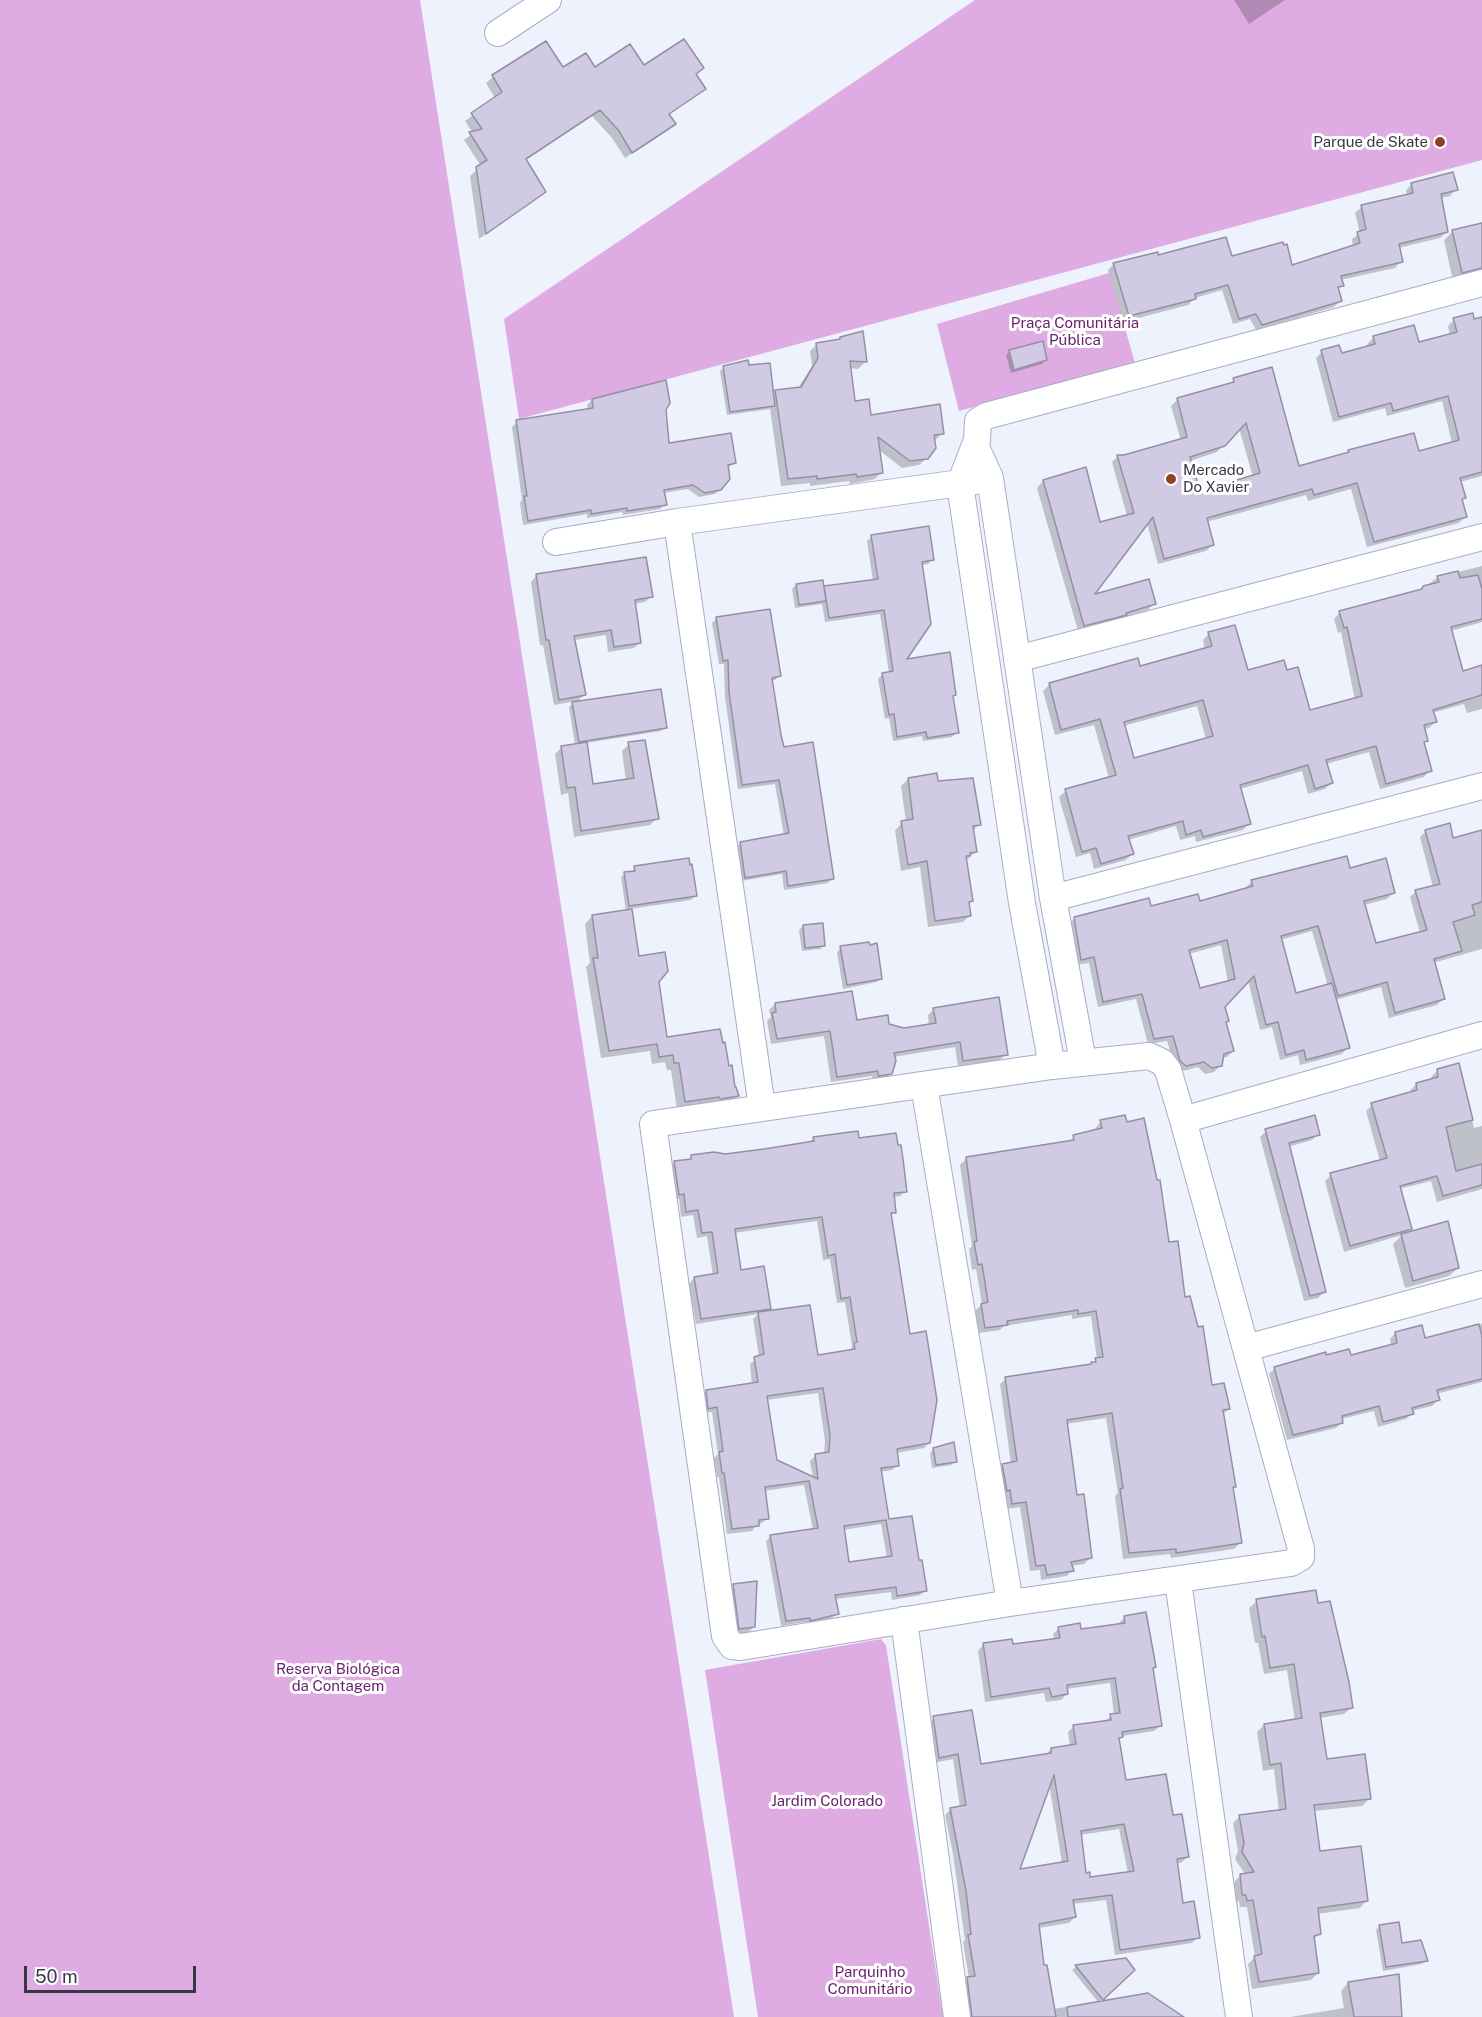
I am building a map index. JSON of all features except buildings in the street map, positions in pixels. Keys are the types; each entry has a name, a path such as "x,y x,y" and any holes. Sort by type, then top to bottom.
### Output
{"street":[{"path":"498,33 548,0"},
{"path":"1052,1066 1022,903 960,484 975,445 976,424 982,417 1482,283"},
{"path":"975,445 990,478 1053,898 1083,1061"},
{"path":"556,542 677,522 990,478"},
{"path":"677,522 762,1107"},
{"path":"1017,658 1482,537"},
{"path":"1053,898 1482,786"},
{"path":"1008,811 1039,805"},
{"path":"1183,1120 1482,1035"},
{"path":"1149,1056 1162,1062 1168,1070 1183,1120 1301,1557 1291,1563 1178,1581 1010,1603 741,1647 732,1646 724,1636 653,1124 762,1107 1083,1061 1149,1056"},
{"path":"924,1085 1010,1603"},
{"path":"1246,1348 1482,1284"},
{"path":"1178,1581 1239,2017"},
{"path":"903,1620 957,2017"}],"green space":[{"name":"Reserva Biológica da Contagem","path":"0,0 420,0 734,2017 0,2017"},
{"path":"975,0 1482,0 1482,160 519,419 504,319"},
{"name":"Praça Comunitária Pública","path":"1109,273 1135,363 959,411 937,324"},
{"path":"881,1639 886,1645 943,2017 758,2017 705,1670"}],"place":[{"name":"Parque de Skate","path":"1440,142"},
{"name":"Mercado Do Xavier","path":"1171,479"}],"park label":[{"name":"Jardim Colorado","path":"827,1801"},
{"name":"Parquinho Comunitário","path":"870,1980"}]}
